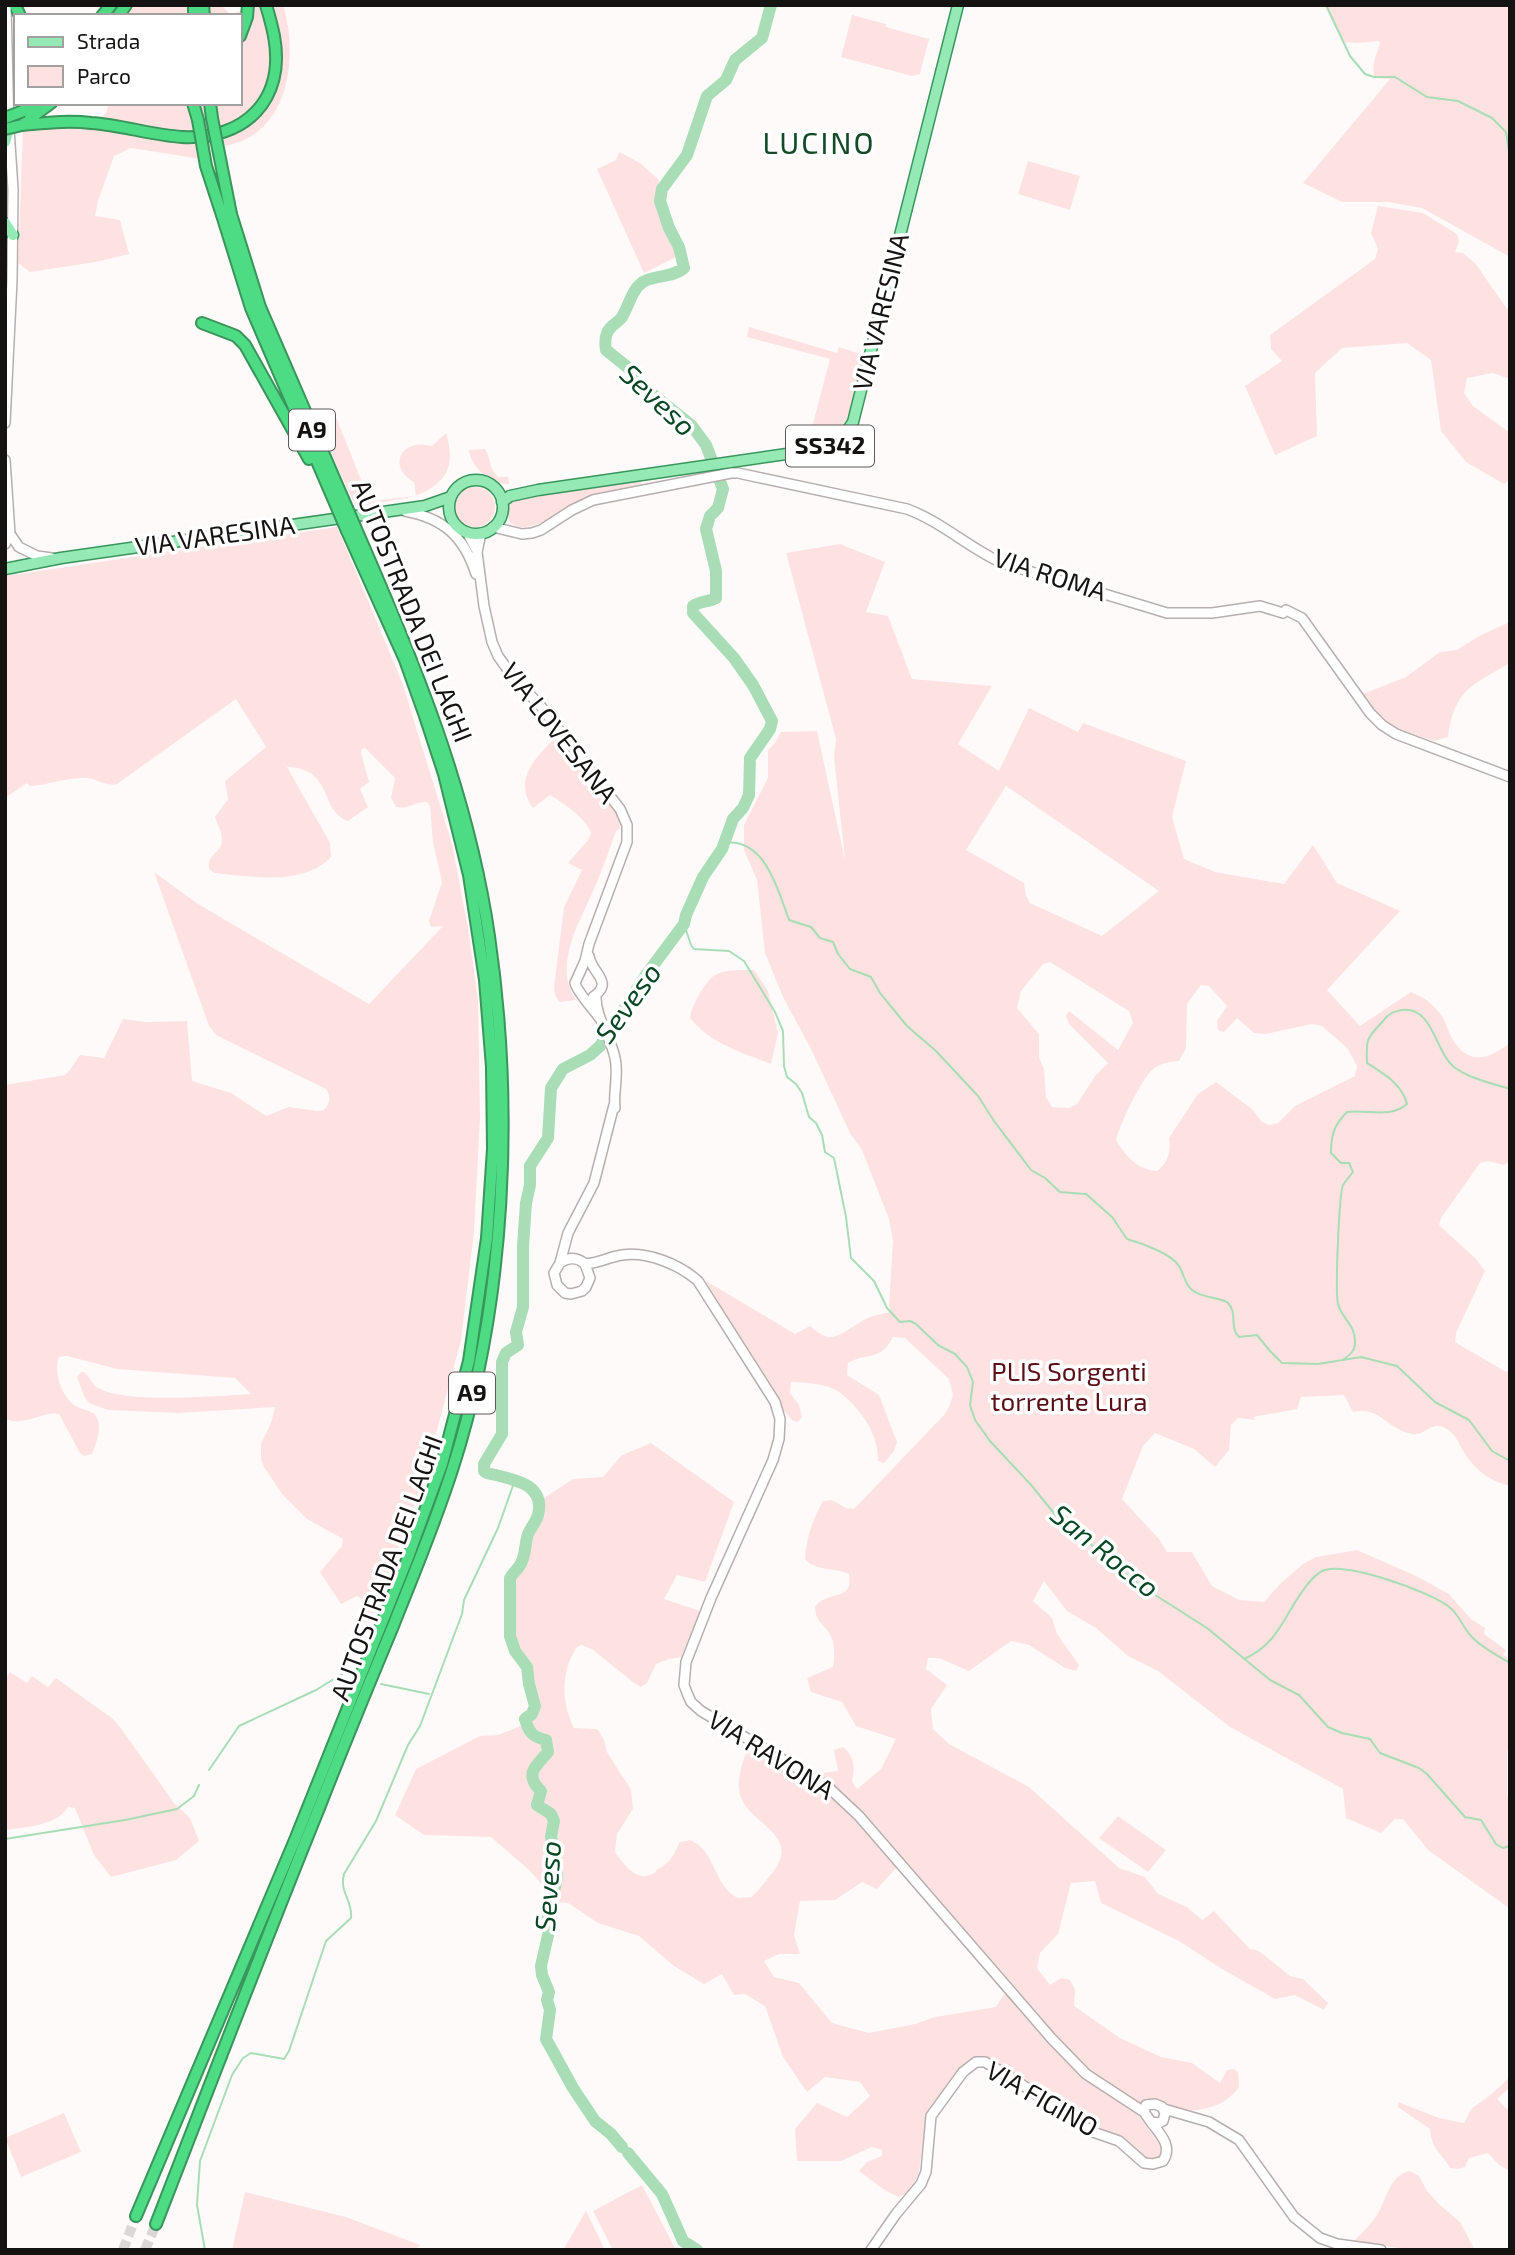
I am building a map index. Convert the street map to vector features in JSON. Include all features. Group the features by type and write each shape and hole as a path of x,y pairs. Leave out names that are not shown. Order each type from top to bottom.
{"highway":[{"path":"242,31 248,5"},
{"path":"6,125 93,123 196,137 211,136 236,128 255,114 263,103 275,68 275,39 266,5"},
{"path":"6,125 32,105"},
{"path":"22,125 48,105"},
{"path":"195,105 208,119 217,105"},
{"name":"AUTOSTRADA DEI LAGHI","path":"203,105 208,119"},
{"name":"AUTOSTRADA DEI LAGHI","path":"156,2224 299,1856 419,1561 454,1465 480,1364 501,1185 502,1096 489,934 476,868 450,765 413,660 342,509 239,274 208,149 210,105"},
{"path":"202,323 236,336 246,345 342,509"},
{"name":"AUTOSTRADA DEI LAGHI","path":"136,2216 305,1815 442,1464 469,1361 487,1238 493,1149 492,1067 485,980 469,875 444,774 422,705 352,530"}],"main road":[{"name":"VIA VARESINA","path":"497,492 538,490 716,470 836,444 853,422 958,5"},
{"path":"5,142 6,125"},
{"path":"5,223 13,235"},
{"path":"425,506 443,510 455,524 467,532 481,533 496,523 502,510 502,502 489,484 473,480 457,488 451,497 451,517"},
{"name":"VIA VARESINA","path":"502,502 510,496 538,490"},
{"name":"VIA VARESINA","path":"11,568 61,558 425,506 451,497"}],"street":[{"path":"5,423 13,235 13,189 6,125 6,5"},
{"path":"5,460 10,534 5,544"},
{"name":"VIA ROMA","path":"496,523 522,534 532,533 593,500 668,487 716,470 907,509 932,520 980,552 1002,563 1167,613 1212,613 1260,606 1283,612 1286,610 1302,618 1370,713 1382,725 1396,734 1510,777"},
{"path":"398,510 426,516 442,523 454,533 471,559 484,606"},
{"name":"VIA LOVESANA","path":"467,532 477,552 492,642 505,667 539,704 625,818 627,842 580,973"},
{"name":"VIA LOVESANA","path":"477,552 481,533"},
{"path":"10,534 19,547 37,556 61,558"},
{"path":"11,568 19,547"},
{"path":"585,997 596,995 602,982 590,963 588,950"},
{"path":"595,971 580,973 576,978 575,988 601,1020"},
{"path":"570,1258 569,1241 601,1175 615,1110 616,1062 596,1007 596,995"},
{"path":"598,1262 582,1291 565,1293 556,1285 554,1273 560,1263 568,1233 594,1183 614,1105"},
{"name":"VIA RAVONA","path":"585,1264 624,1254 640,1255 674,1266 692,1276 698,1281 772,1396 780,1419 774,1460 749,1511 686,1662 684,1685 691,1702 701,1711 838,1795 1052,2039 1086,2074 1145,2108 1154,2104 1164,2109"},
{"path":"560,1263 576,1258 585,1264 590,1275"},
{"name":"VIA FIGINO","path":"871,2250 921,2184 926,2172 931,2116 963,2072 976,2062 985,2062 1012,2078 1093,2132 1119,2141 1144,2164 1159,2163 1166,2157 1167,2145 1159,2124"},
{"path":"1145,2108 1159,2124"},
{"path":"1159,2124 1164,2109 1209,2122 1227,2132 1239,2140 1249,2152 1303,2226 1320,2238 1337,2244 1381,2250"},
{"path":"1159,2124 1187,2116"}],"green space":[{"path":"129,5 221,5 230,14 122,14"},
{"path":"252,5 283,5 288,24 289,66 278,106 267,122 252,135 233,144 200,147 201,159 131,148 114,156 95,216 120,220 129,254 30,272 18,263 23,130 87,127 106,114 108,105 242,105 242,14 233,14 252,9"},
{"path":"1324,5 1510,5 1510,257 1422,208 1388,202 1342,202 1303,183 1390,79 1376,78 1374,74 1373,65 1379,41 1343,42"},
{"path":"852,15 929,39 920,74 912,76 841,57"},
{"path":"619,152 640,163 659,180 655,200 678,256 644,273 597,169 616,160"},
{"path":"1028,161 1080,176 1070,210 1018,194"},
{"path":"1378,206 1423,213 1457,234 1459,242 1455,252 1463,253 1475,263 1510,313 1510,379 1493,373 1467,378 1464,393 1473,406 1510,433 1510,480 1504,484 1466,462 1441,431 1431,360 1407,343 1342,348 1315,373 1317,436 1275,455 1245,386 1282,361 1271,349 1270,335 1375,259 1378,249 1371,233"},
{"path":"749,327 837,353 839,347 863,355 854,396 838,435 807,446 830,359 747,337"},
{"path":"334,412 368,497 372,501 414,496 356,507 315,419"},
{"path":"446,433 450,456 446,474 433,487 416,495 414,482 401,469 401,455 412,446 432,446"},
{"path":"485,449 495,474 498,477 508,477 509,484 489,478 473,463 469,450"},
{"path":"641,482 642,487 592,495 533,525 522,527 512,524 506,514 509,505 516,499"},
{"path":"475,487 483,488 489,493 494,499 494,515 489,521 483,526 475,527 467,526 461,521 456,515 455,507 456,499 461,493 467,488"},
{"path":"337,527 402,682 452,844 478,1000 480,1117 474,1232 461,1340 424,1479 370,1623 363,1622 362,1619 362,1599 357,1596 341,1604 320,1572 342,1546 343,1539 307,1519 282,1494 264,1467 261,1444 275,1407 178,1413 108,1410 89,1403 77,1377 84,1372 98,1388 129,1396 172,1398 251,1394 235,1378 117,1369 67,1356 59,1357 57,1370 63,1391 71,1402 94,1414 98,1420 98,1435 92,1454 84,1456 80,1453 59,1414 20,1421 5,1419 5,1085 65,1075 80,1055 104,1058 123,1019 147,1022 187,1021 192,1081 231,1093 266,1116 289,1107 324,1110 329,1103 326,1089 216,1035 209,1026 154,872 198,904 369,1004 443,926 431,927 429,921 442,882 433,842 430,806 423,802 396,807 391,798 395,778 365,748 361,753 369,782 360,789 368,807 348,821 339,816 312,774 302,769 287,767 330,843 331,857 320,866 308,872 280,877 214,873 209,869 210,859 222,843 215,817 228,799 225,781 266,747 236,699 117,784 85,778 30,786 27,783 5,798 5,576"},
{"name":"PLIS Sorgenti torrente Lura","path":"840,544 885,562 866,612 888,616 912,679 992,686 958,744 999,771 1029,708 1078,732 1083,723 1186,761 1172,817 1184,859 1215,872 1284,884 1313,845 1337,883 1400,911 1327,990 1360,1026 1411,992 1435,1007 1453,1040 1466,1054 1473,1057 1488,1056 1510,1043 1510,1161 1504,1165 1488,1161 1480,1163 1441,1218 1439,1225 1476,1259 1485,1271 1456,1333 1455,1342 1506,1372 1510,1369 1510,1486 1495,1481 1477,1469 1455,1436 1447,1429 1437,1426 1417,1434 1404,1432 1370,1412 1353,1412 1344,1395 1301,1397 1297,1409 1253,1417 1256,1420 1238,1418 1231,1425 1229,1450 1215,1467 1194,1449 1155,1433 1143,1446 1122,1499 1159,1539 1167,1552 1192,1552 1212,1586 1239,1600 1264,1602 1303,1564 1316,1557 1357,1550 1449,1594 1471,1619 1485,1628 1484,1634 1506,1650 1503,1655 1510,1659 1507,1796 1510,1798 1510,1911 1428,1850 1403,1819 1395,1819 1381,1833 1346,1818 1343,1789 1230,1727 1158,1671 1128,1656 1096,1628 1067,1611 1044,1581 1033,1601 1052,1618 1057,1634 1079,1665 1076,1671 1065,1668 1029,1645 1011,1641 969,1671 939,1658 928,1658 926,1669 947,1685 931,1709 933,1729 949,1744 1029,1787 1119,1868 1145,1877 1158,1894 1187,1907 1202,1920 1214,1911 1250,1949 1259,1951 1290,1976 1303,1979 1328,2003 1324,2010 1295,1995 1275,1999 1179,1941 1101,1903 1095,1881 1071,1883 1058,1934 1040,1953 1037,1968 1050,1985 1061,1978 1070,1980 1075,1989 1074,2006 1120,2038 1161,2057 1192,2063 1220,2083 1227,2070 1234,2069 1238,2072 1239,2087 1229,2098 1217,2105 1204,2109 1175,2111 1132,2107 1162,2148 1162,2156 1152,2160 1145,2160 1098,2126 1082,2119 983,2057 961,2068 926,2114 919,2173 910,2192 898,2197 859,2171 867,2162 882,2156 882,2150 872,2147 841,2161 797,2161 795,2129 817,2103 847,2117 870,2096 860,2082 825,2077 807,2092 783,2057 765,2006 745,1994 734,1995 722,1974 704,1984 674,1966 639,1936 598,1923 568,1903 558,1902 529,1870 491,1837 424,1835 395,1815 416,1769 480,1736 498,1735 530,1722 537,1703 534,1676 514,1638 514,1578 541,1513 541,1500 573,1479 603,1477 622,1455 651,1443 734,1502 705,1582 677,1575 664,1599 706,1613 688,1656 656,1664 647,1683 641,1687 592,1649 581,1645 576,1648 568,1667 564,1688 574,1728 599,1731 607,1752 631,1790 633,1809 617,1834 615,1852 622,1861 634,1873 650,1875 670,1860 680,1842 690,1840 705,1852 730,1892 738,1898 751,1897 773,1872 780,1859 781,1848 778,1839 745,1805 740,1795 740,1773 752,1737 821,1773 838,1771 834,1750 843,1747 852,1758 852,1781 857,1789 881,1769 896,1739 856,1726 842,1702 811,1692 807,1678 833,1667 834,1658 831,1637 818,1618 815,1607 826,1598 844,1592 849,1583 849,1574 809,1563 805,1559 806,1551 816,1514 823,1501 832,1500 846,1508 854,1509 944,1415 953,1395 949,1379 905,1338 893,1337 878,1353 848,1363 847,1375 879,1395 897,1442 894,1451 884,1463 878,1461 875,1441 867,1422 847,1398 834,1389 791,1382 790,1393 799,1405 802,1417 798,1422 792,1420 776,1402 706,1281 795,1334 810,1326 824,1336 835,1336 867,1319 891,1312 889,1305 893,1241 889,1219 862,1150 850,1133 811,1049 783,997 765,953 757,880 744,850 744,825 768,778 768,750 781,732 817,731 845,860 834,757 836,739 786,553","holes":["1006,786 1159,891 1102,936 1030,903 1024,883 966,850","1050,962 1129,1011 1133,1023 1118,1050 1069,1011 1066,1016 1069,1024 1108,1063 1096,1075 1077,1104 1069,1108 1052,1107 1046,1097 1044,1069 1039,1057 1039,1034 1017,1008 1021,991 1043,964","1201,985 1209,986 1227,1006 1217,1021 1218,1030 1224,1032 1237,1018 1254,1033 1265,1034 1312,1024 1322,1026 1348,1049 1357,1066 1355,1076 1295,1106 1278,1123 1270,1125 1262,1122 1252,1109 1216,1082 1198,1094 1169,1138 1170,1148 1164,1164 1157,1171 1143,1168 1128,1156 1116,1140 1131,1103 1147,1075 1158,1066 1179,1061 1186,1048 1187,1004","897,1867 1006,1991 996,2007 935,2017 869,2033 832,2023 799,1983 774,1977 764,1961 779,1954 800,1954 794,1935 800,1901 835,1900 862,1882 877,1889"]},
{"path":"1510,622 1510,663 1475,684 1460,699 1448,737 1434,741 1384,724 1363,694 1406,677 1440,652 1457,650"},
{"path":"564,729 619,812 620,828 616,831 568,956 569,986 576,1000 559,1002 554,987 564,907 582,870 568,863 591,833 579,816 550,795 533,808 525,785 532,764"},
{"path":"754,970 768,991 778,1033 771,1064 717,1041 690,1018 699,995 715,975 729,971"},
{"path":"10,1672 27,1683 32,1676 48,1687 56,1678 113,1719 174,1803 190,1818 199,1841 176,1860 111,1877 94,1855 75,1808 68,1807 48,1822 5,1830 5,1680"},
{"path":"1118,1816 1166,1850 1148,1872 1099,1838"},
{"path":"1510,2077 1510,2092 1507,2090 1497,2099 1510,2112 1510,2171 1499,2165 1488,2153 1469,2158 1465,2167 1450,2168 1435,2146 1430,2129 1398,2107 1398,2102 1439,2118 1464,2123 1472,2108"},
{"path":"64,2113 81,2152 21,2177 5,2138"},
{"path":"1410,2171 1419,2176 1427,2191 1460,2222 1475,2250 1410,2250 1354,2241 1377,2215 1397,2177"},
{"path":"642,2185 676,2250 613,2250 593,2211"},
{"path":"245,2192 346,2217 420,2245 414,2250 232,2250"},
{"path":"586,2211 605,2250 563,2250"}],"waterway":[{"name":"Seveso","path":"622,2147 595,2121 546,2039 550,2010 547,2000 549,1992 541,1966 549,1931 546,1912 557,1878 551,1837 554,1821 551,1814 537,1805 541,1791 532,1775 548,1752 546,1740 532,1734 525,1719 532,1714 535,1706 527,1667 515,1651 510,1636 510,1578 521,1563 528,1534 538,1515 539,1504 537,1495 531,1489 515,1480 487,1473 484,1471 484,1464 502,1434 502,1362 506,1353 518,1345 516,1332 523,1307 523,1246 530,1166 548,1138 551,1088 563,1069 590,1055 600,1046 646,975 684,924 703,877 722,849 733,819 743,808 749,795 750,758 770,729 772,721 753,685 734,658 693,613 693,606 716,598 716,571 706,529 710,516 718,508 723,489 706,445 692,426 641,385 631,370 606,350 605,343 608,330 622,317 638,286 647,280 684,268 679,247 660,201 662,189 687,155 707,96 726,80 735,60 762,38 771,5"},
{"path":"1326,5 1350,56 1365,74 1395,77 1427,97 1458,101 1492,118 1506,132 1510,157"},
{"path":"724,843 738,843 750,848 760,857 774,881 789,920 811,927 820,938 833,942 838,954 850,969 871,977 880,993 907,1026 936,1051 978,1096 1031,1170 1060,1192 1086,1194 1112,1217 1127,1239 1170,1257 1181,1269 1192,1290 1228,1303 1233,1311 1234,1329 1239,1337 1257,1335 1282,1363 1318,1364 1361,1357 1397,1366 1435,1402 1469,1420 1492,1451 1510,1461"},
{"name":"San Rocco","path":"684,924 694,949 729,951 744,961 775,1012 783,1031 787,1077 802,1093 809,1117 816,1123 822,1135 825,1152 834,1158 851,1258 874,1281 887,1308 900,1322 910,1321 916,1324 938,1345 955,1354 967,1367 973,1382 970,1405 975,1420 1061,1522 1085,1537 1094,1548 1141,1586 1207,1628 1270,1680 1299,1695 1328,1727 1370,1739 1380,1753 1419,1768 1465,1817 1481,1820 1496,1844 1503,1848 1510,1846"},
{"path":"1344,1359 1353,1351 1355,1337 1338,1304 1338,1244 1343,1185 1353,1172 1349,1163 1341,1163 1331,1153 1333,1136 1336,1126 1347,1112 1386,1112 1400,1109 1407,1104 1397,1085 1367,1063 1367,1043 1371,1035 1392,1013 1412,1011 1427,1022 1454,1067 1474,1078 1510,1089"},
{"path":"205,2250 197,2205 200,2161 232,2075 243,2058 251,2053 284,2059 289,2051 326,1941 351,1918 343,1886 344,1874 376,1821 408,1745 420,1726 462,1614 464,1600 498,1528 515,1480"},
{"path":"1244,1659 1267,1644 1312,1579 1323,1571 1336,1569 1369,1574 1407,1586 1438,1600 1452,1609 1470,1635 1510,1663"},
{"path":"209,1770 239,1726 316,1690 347,1671"},
{"path":"381,1684 429,1694"},
{"path":"5,1839 177,1809 194,1796 199,1785"},
{"name":"Seveso","path":"628,2153 662,2194 683,2241 697,2250"}],"tunnel":[{"path":"123,2250 136,2216"},
{"path":"145,2250 156,2224"}],"district":[{"name":"LUCINO","path":"819,144"}]}
